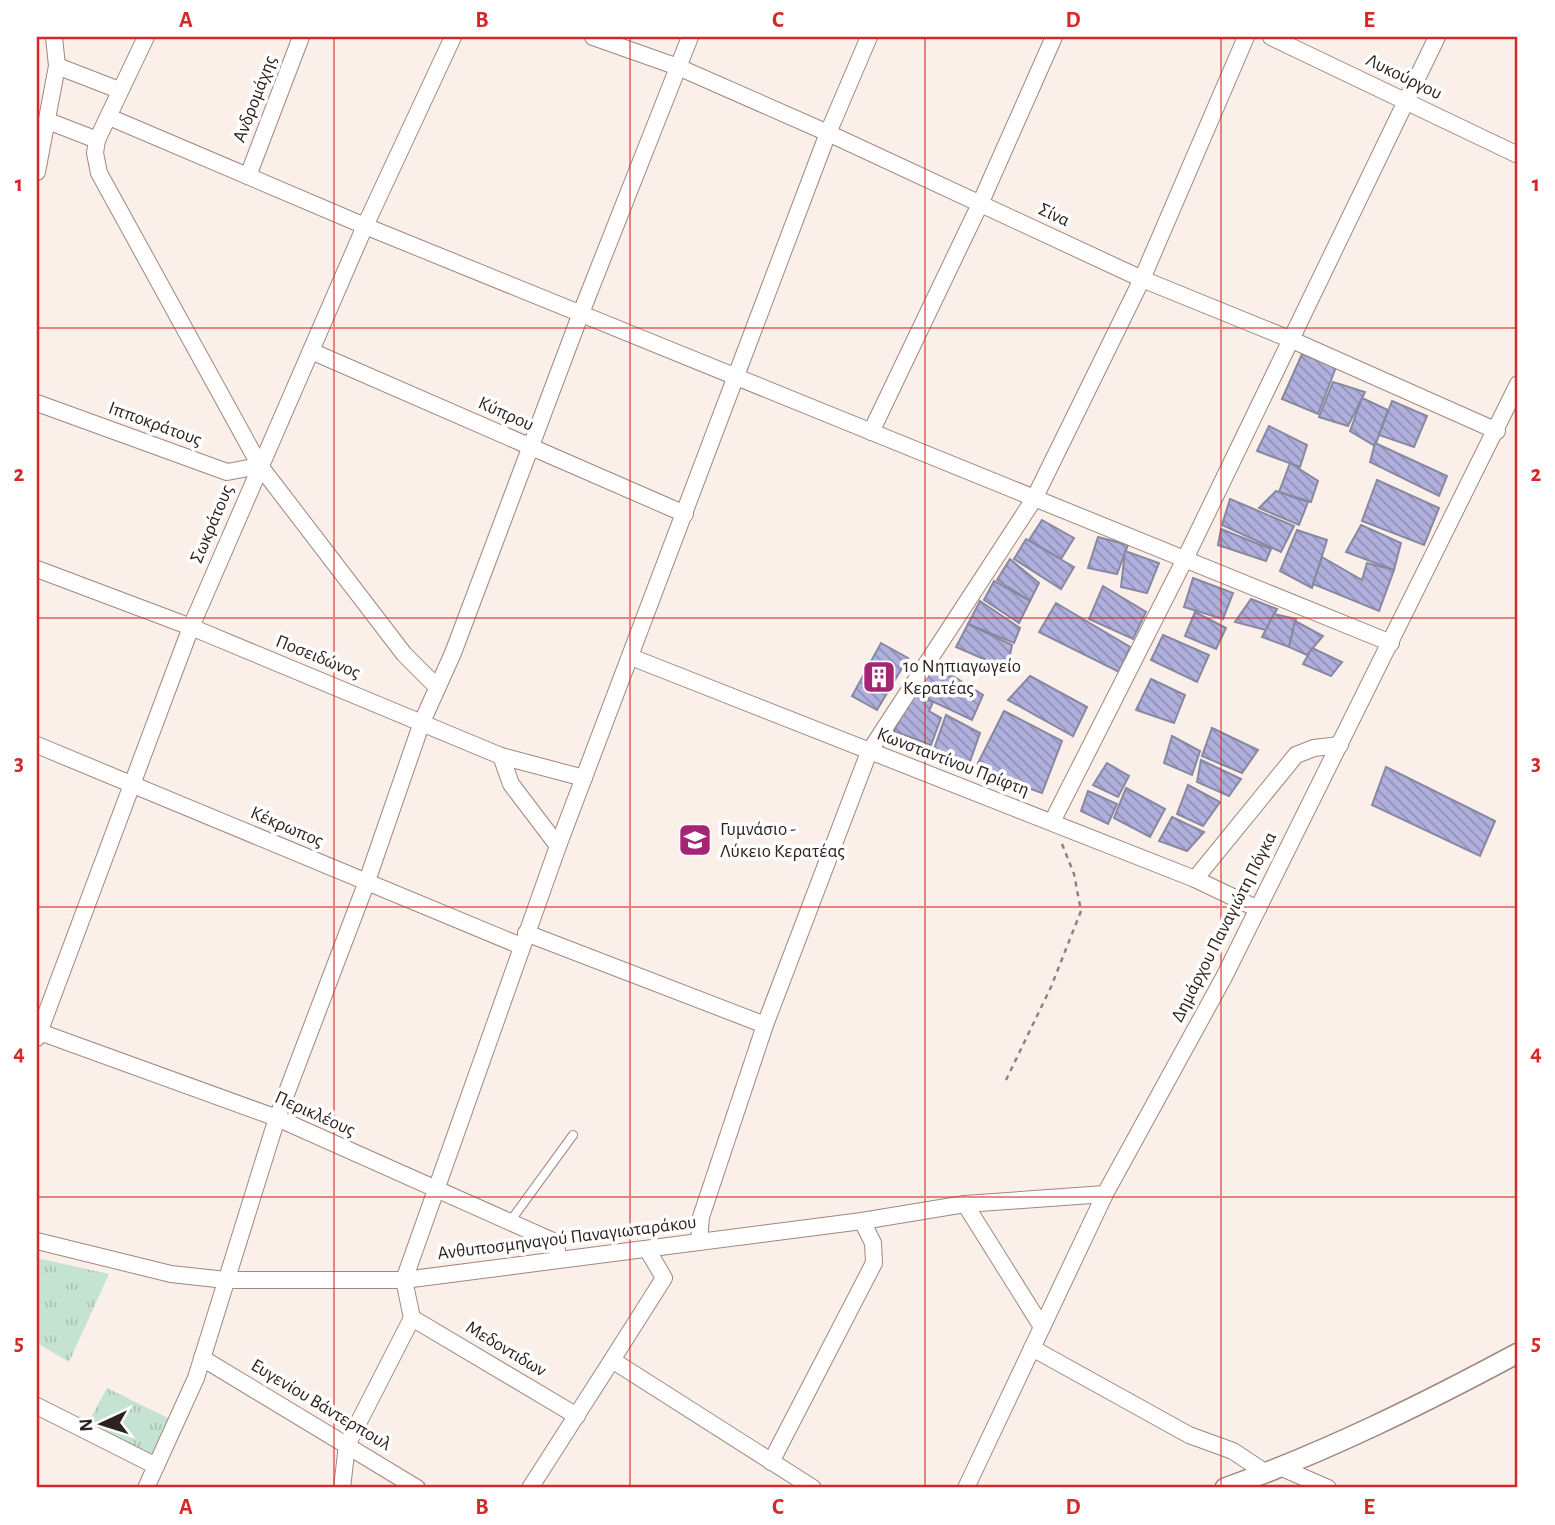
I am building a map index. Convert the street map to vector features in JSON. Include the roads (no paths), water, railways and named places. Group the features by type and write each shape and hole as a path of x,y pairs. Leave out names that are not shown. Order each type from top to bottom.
{"street":[{"path":"146,37 97,140 95,153 99,173 260,466 404,654 436,686"},
{"name":"Ανδρομάχης","path":"248,176 300,37"},
{"name":"Σωκράτους","path":"38,1034 191,627 365,226 453,37"},
{"name":"Σίνα","path":"593,37 678,67 828,133 1142,279 1292,340 1497,431"},
{"path":"146,1488 202,1357 277,1118 366,884 422,722 453,653 581,313 690,37"},
{"path":"342,1488 348,1445 412,1318 404,1280 433,1190 523,940 828,133 869,37"},
{"path":"871,432 980,204 1054,37"},
{"path":"699,1242 701,1216 765,1025 869,752 1034,499 1142,279 1245,37"},
{"name":"Λυκούργου","path":"1271,37 1518,155"},
{"path":"1052,822 1185,559 1408,103 1437,37"},
{"path":"37,44 54,42 57,66 37,172"},
{"path":"57,66 119,90"},
{"path":"109,117 365,226 1391,643"},
{"path":"48,121 97,140"},
{"name":"Κύπρου","path":"311,351 685,514"},
{"name":"Δημάρχου Παναγιώτη Πόγκα","path":"966,1488 1105,1194 1258,909 1518,384"},
{"name":"Ιπποκράτους","path":"37,403 227,472 260,466"},
{"name":"Ποσειδώνος","path":"37,569 191,627 501,756 584,778"},
{"name":"Κωνσταντίνου Πρίφτη","path":"631,657 1195,878 1258,909"},
{"path":"1195,878 1296,755 1314,748 1340,745"},
{"name":"Κέκρωπος","path":"37,746 366,884 765,1025"},
{"path":"501,756 511,784 558,846"},
{"name":"Περικλέους","path":"38,1034 277,1118 433,1190 555,1242 559,1259"},
{"name":"Ανθυποσμηναγού Παναγιωταράκου","path":"37,1241 171,1274 226,1280 404,1280 862,1221 965,1204 1105,1194"},
{"path":"965,1204 1042,1327"},
{"path":"771,1462 874,1263 873,1243 862,1221"},
{"path":"530,1488 664,1278 647,1249"},
{"name":"Μεδοντιδων","path":"412,1318 577,1416"},
{"path":"1032,1348 1189,1435 1233,1451 1274,1471 1328,1488"},
{"path":"1225,1488 1274,1471 1432,1399 1518,1353"},
{"name":"Ευγενίου Βάντερπουλ","path":"202,1357 417,1488"},
{"path":"612,1360 813,1488"},
{"path":"37,1406 156,1466"}],"lane":[{"path":"509,1223 573,1135"}],"place":[{"name":"1ο Νηπιαγωγείο Κερατέας","path":"879,677"},
{"name":"Γυμνάσιο - Λύκειο Κερατέας","path":"695,840"}]}
